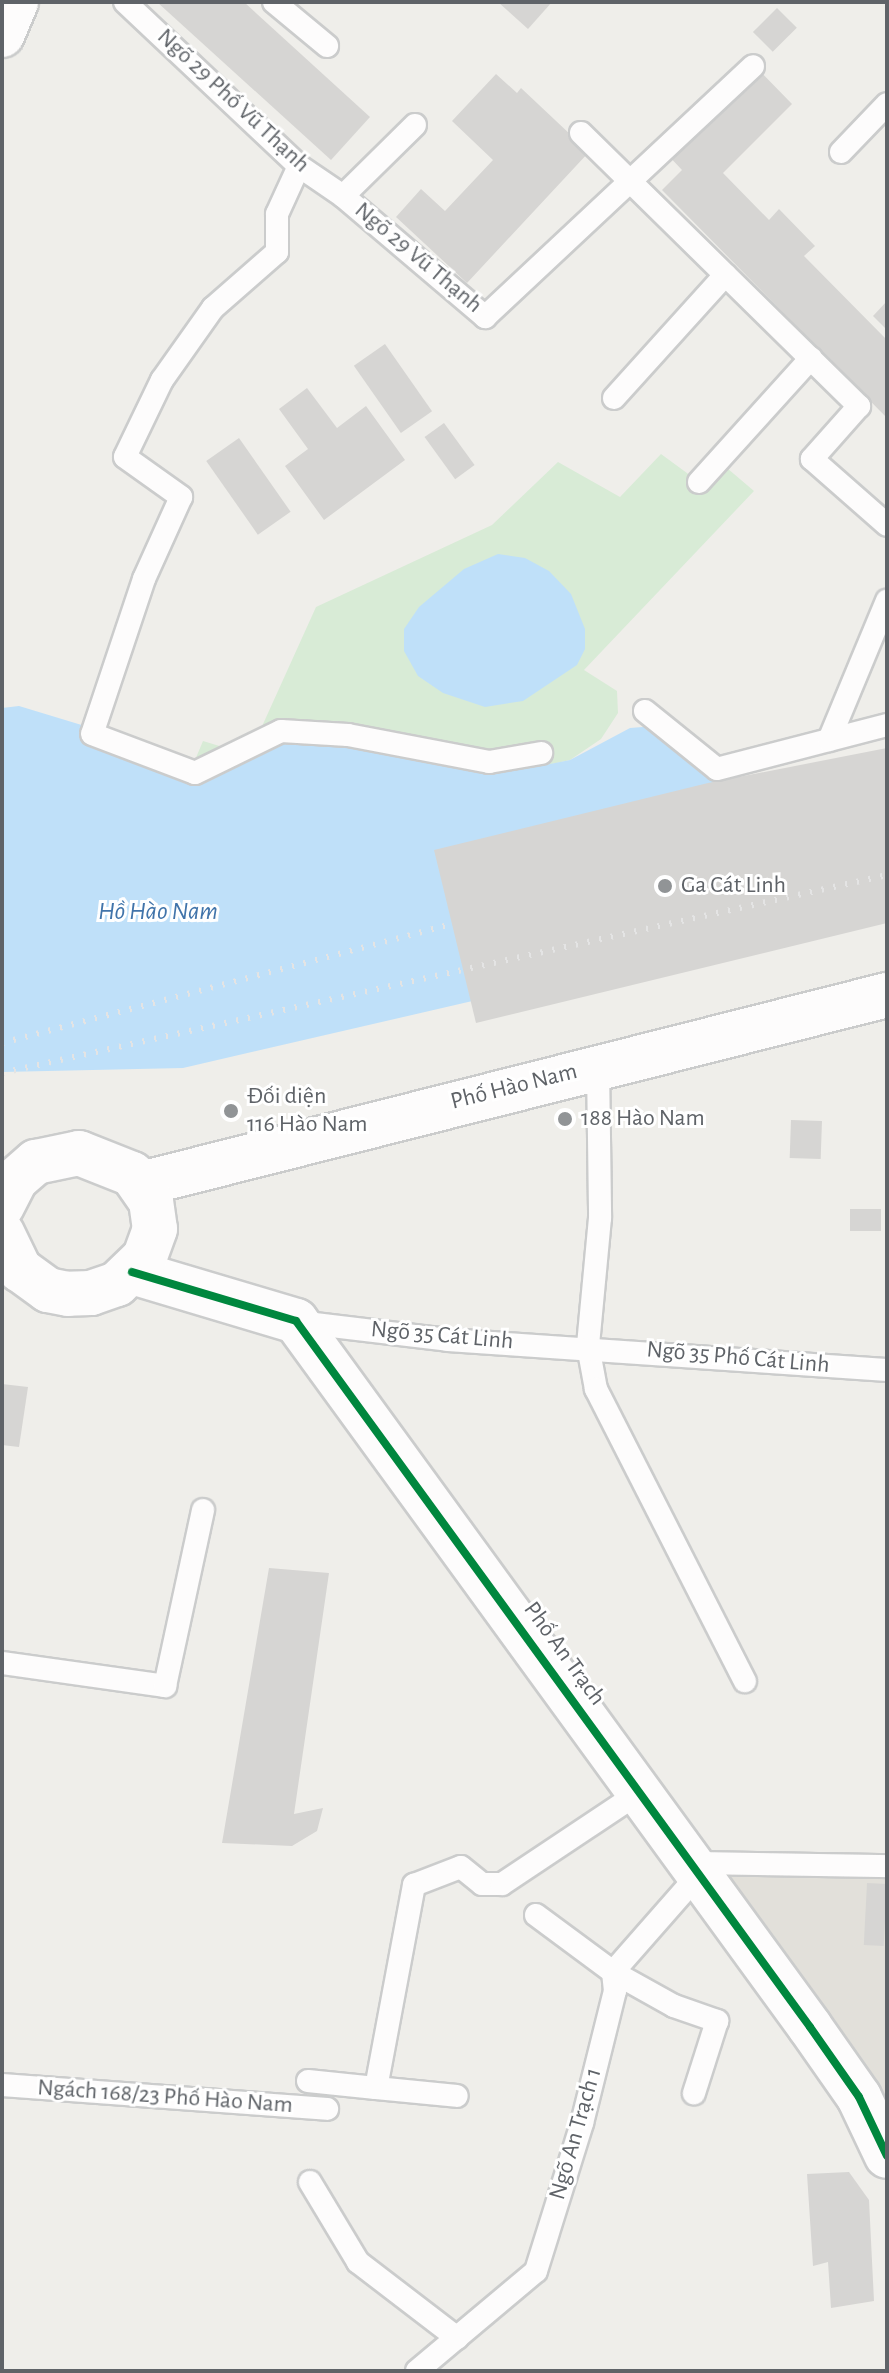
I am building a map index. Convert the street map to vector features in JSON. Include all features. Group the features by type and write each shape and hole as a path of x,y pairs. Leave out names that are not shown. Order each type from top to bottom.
{"street":[{"path":"2,35 16,2"},
{"name":"Phố Hào Nam","path":"141,1184 887,995"},
{"path":"2,1206 14,1168 48,1157 79,1153 121,1166 141,1184 151,1201 155,1229 151,1248 132,1272 91,1293 68,1294 48,1290 8,1257"},
{"path":"132,1272 296,1321"},
{"name":"Phố An Trạch","path":"296,1321 695,1869 867,2096 887,2156"}],"lane":[{"name":"Ngõ 29 Phố Vũ Thạnh","path":"125,2 299,166 343,196"},
{"path":"274,2 327,46"},
{"path":"632,181 753,66"},
{"path":"841,152 887,104"},
{"path":"343,196 415,125"},
{"path":"581,133 859,406 812,459 887,525"},
{"path":"299,166 277,214 277,252 213,308 162,380 125,457 181,497 144,579 92,734 195,773 281,731 348,735 489,762 541,753"},
{"name":"Ngõ 29 Vũ Thạnh","path":"343,196 485,317 632,181"},
{"path":"614,398 725,275"},
{"path":"699,482 811,358"},
{"path":"829,740 887,601"},
{"path":"645,711 717,769 887,725"},
{"path":"598,1066 600,1218 588,1346 596,1389 745,1681"},
{"name":"Ngõ 35 Cát Linh","path":"296,1321 448,1340 588,1346"},
{"name":"Ngõ 35 Phố Cát Linh","path":"588,1346 887,1370"},
{"path":"2,1663 165,1686 203,1510"},
{"path":"376,2088 414,1885 461,1867 482,1884 502,1884 640,1792"},
{"path":"613,1972 695,1869 887,1866"},
{"path":"536,1915 613,1972 674,2006 717,2021 694,2093"},
{"name":"Ngõ An Trạch 1","path":"417,2371 536,2271 586,2109 615,1991 613,1972"},
{"path":"308,2081 457,2096"},
{"name":"Ngách 168/23 Phố Hào Nam","path":"2,2085 327,2109"},
{"path":"310,2182 358,2262 457,2338"}],"shaded area":[{"path":"715,1873 887,1875 887,2126"}],"green space":[{"path":"661,454 691,476 714,457 754,491 584,670 617,691 618,713 601,739 570,760 530,769 306,732 240,764 220,767 195,760 203,741 249,755 316,607 492,525 558,462 620,497"}],"water":[{"path":"498,554 525,558 549,571 571,594 585,629 585,649 577,665 523,701 485,707 443,693 418,676 404,651 404,629 419,607 464,569"},
{"name":"Hồ Hào Nam","path":"19,706 220,767 240,764 306,732 530,768 570,760 630,728 655,726 744,779 507,993 183,1068 2,1072 2,708"}],"building":[{"path":"157,2 244,2 370,117 331,160"},
{"path":"498,2 552,2 528,29"},
{"path":"777,8 797,28 773,52 753,32"},
{"path":"754,65 792,104 723,173 769,220 779,209 815,246 804,256 887,340 887,418 662,190 682,170 666,153"},
{"path":"496,74 517,93 521,88 589,152 467,283 396,217 421,189 445,211 493,160 452,121"},
{"path":"887,301 887,330 873,316"},
{"path":"385,344 432,411 401,433 354,366"},
{"path":"307,388 337,428 366,406 405,460 324,520 285,466 308,449 279,409"},
{"path":"444,423 475,465 455,479 425,437"},
{"path":"239,438 291,512 258,535 206,461"},
{"name":"Ga Cát Linh","path":"887,748 887,923 476,1023 434,850 708,783"},
{"path":"791,1120 822,1121 821,1159 790,1158"},
{"path":"850,1209 881,1209 881,1231 850,1231"},
{"path":"2,1384 28,1387 19,1447 2,1445"},
{"path":"269,1568 329,1573 294,1814 323,1808 317,1831 292,1846 222,1843"},
{"path":"867,1883 887,1884 884,1946 864,1945"},
{"path":"849,2172 869,2200 874,2301 831,2308 828,2262 813,2266 807,2174"}],"railway":[{"path":"2,1073 887,875"},
{"path":"2,1043 452,924"}],"cycle path":[{"path":"132,1272 296,1321 810,2027 859,2097 887,2156"}],"place":[{"name":"Ga Cát Linh","path":"665,886"},
{"name":"Đối diện 116 Hào Nam","path":"231,1111"},
{"name":"188 Hào Nam","path":"565,1119"}]}
